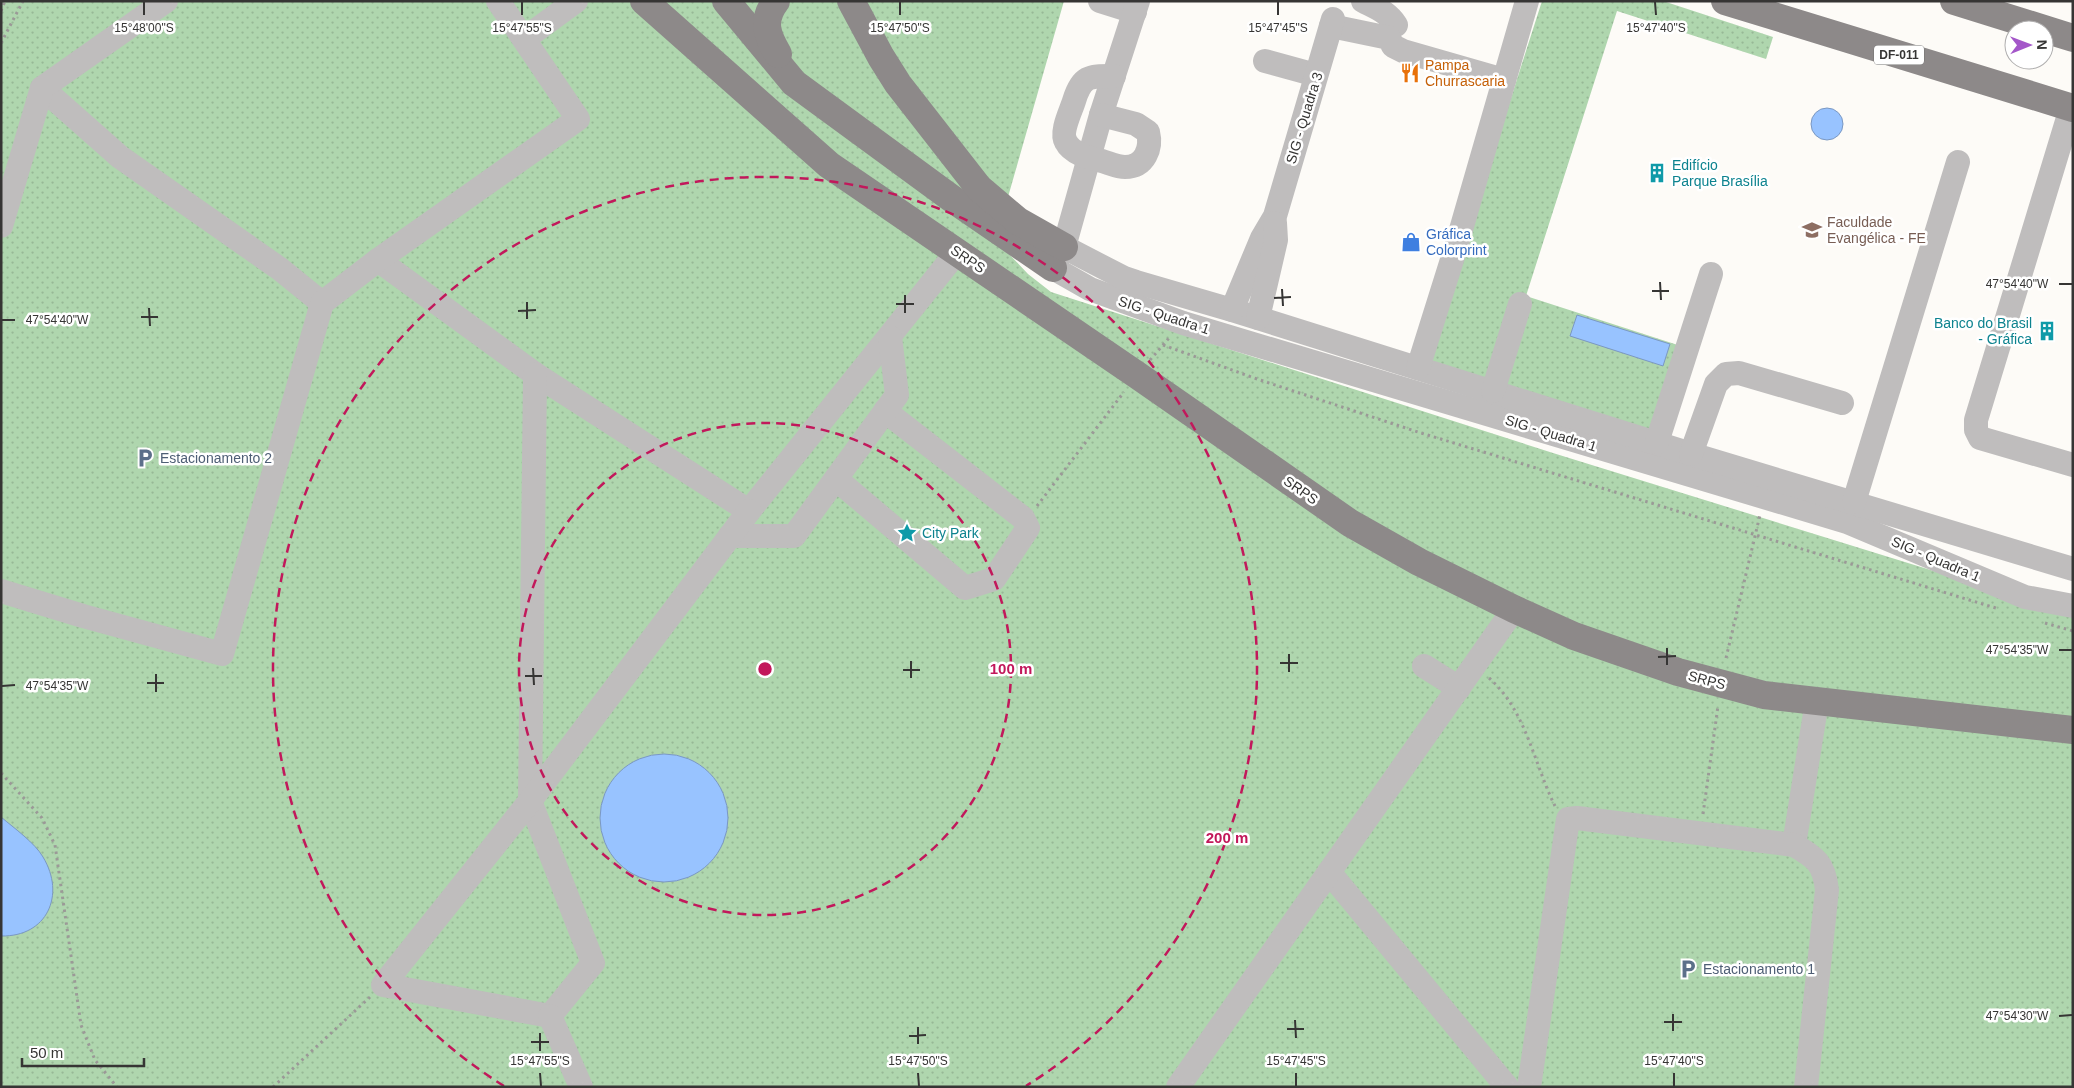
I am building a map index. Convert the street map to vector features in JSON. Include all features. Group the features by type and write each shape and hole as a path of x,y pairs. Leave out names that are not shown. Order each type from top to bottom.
{"main road":[{"name":"SRPS","path":"644,1 829,165 1137,374 1350,523 1419,562 1574,636 1678,672 1764,695 2073,730"},
{"path":"726,1 794,83 951,198 1059,258"},
{"path":"776,1 767,18 767,35 794,83"},
{"name":"DF-011","path":"1725,1 2072,108"},
{"path":"1954,1 2073,38"},
{"path":"850,5 898,84 979,188 1059,258"}],"street":[{"path":"1,226 42,88 166,1"},
{"path":"1,591 83,616 222,654 322,303 378,260 578,119 498,1"},
{"path":"524,39 576,1"},
{"path":"1059,258 1090,158 1101,115 1137,7 1100,1"},
{"path":"1363,1 1385,12 1396,25"},
{"path":"1418,368 1528,1"},
{"name":"SIG - Quadra 3","path":"1232,310 1262,238 1274,216 1332,22 1390,38 1393,46 1403,51 1504,80"},
{"path":"1265,61 1316,75"},
{"path":"1101,115 1136,124 1148,132 1151,142 1149,152 1144,159 1132,166 1124,167 1090,158 1073,150 1066,142 1064,136 1078,88 1086,78 1114,76"},
{"path":"42,88 120,157 280,269 322,303"},
{"path":"2072,108 1976,420 1976,430 1980,438 2073,465"},
{"path":"1854,502 1958,162"},
{"name":"SIG - Quadra 3","path":"1258,318 1276,240 1274,216"},
{"path":"550,1016 383,985 530,801 749,511 957,252"},
{"name":"SIG - Quadra 1","path":"1059,258 1658,442 1691,454 2066,567"},
{"name":"SIG - Quadra 1","path":"1059,258 1090,289 1182,323 1847,522 2025,597 2064,605"},
{"path":"378,260 535,374 749,511"},
{"path":"1658,442 1711,274"},
{"path":"1493,391 1520,304"},
{"path":"730,536 794,536 897,394 890,337"},
{"path":"535,374 530,801 593,963 550,1016"},
{"path":"1691,454 1716,384 1726,374 1739,374 1842,403"},
{"path":"836,479 965,588 994,578 1028,528 1023,518 885,411"},
{"path":"1984,579 1999,576 2008,571 2012,566 2012,560 2008,551"},
{"path":"2064,605 2045,595 2040,583 2043,573 2066,567"},
{"path":"1178,1087 1514,609"},
{"path":"1424,666 1459,688"},
{"path":"1794,845 1817,701"},
{"path":"1529,1087 1568,819 1577,818 1794,845 1813,856 1822,865 1826,877 1827,890 1806,1087"},
{"path":"1330,872 1508,1087"},
{"path":"550,1016 581,1087"}],"path":[{"path":"1,11 6,1"},
{"path":"1,43 23,1"},
{"path":"1025,522 1137,374 1182,323"},
{"path":"1162,345 1257,379 1421,433 2000,609"},
{"path":"1726,658 1764,497"},
{"path":"2036,620 2073,631"},
{"path":"1475,666 1508,698 1517,714 1556,808 1568,819"},
{"path":"1700,833 1718,706"},
{"path":"1,773 42,818 55,845 81,1026 95,1060 117,1087"},
{"path":"273,1087 383,985"}],"green space":[{"name":"City Park","path":"1,1 1064,1 1006,204 1009,254 1028,274 1051,292 1553,453 2073,614 2073,1087 1,1087"},
{"path":"1542,1 1663,1 1773,37 1766,59 1617,11 1526,296 1684,347 1656,435 1427,361"}],"water":[{"path":"1827,108 1833,109 1838,113 1842,118 1842,130 1838,135 1833,139 1827,140 1821,139 1816,135 1812,130 1811,124 1812,118 1816,113 1821,109"},
{"path":"1577,315 1670,344 1663,366 1570,336"},
{"path":"664,754 689,758 710,772 724,793 728,818 724,843 710,864 689,878 664,882 639,878 618,864 604,843 600,818 604,793 618,772 639,758"},
{"path":"1,817 35,846 50,871 53,886 52,899 48,911 41,921 30,929 17,934 1,936"}],"place":[{"name":"Pampa Churrascaria","path":"1410,73"},
{"name":"Edifício Parque Brasília","path":"1657,173"},
{"name":"Faculdade Evangélica - FE","path":"1812,230"},
{"name":"Gráfica Colorprint","path":"1411,242"},
{"name":"Banco do Brasil - Gráfica","path":"2047,331"},
{"name":"Estacionamento 2","path":"145,458"},
{"name":"City Park","path":"907,533"},
{"name":"Estacionamento 1","path":"1688,969"}]}
